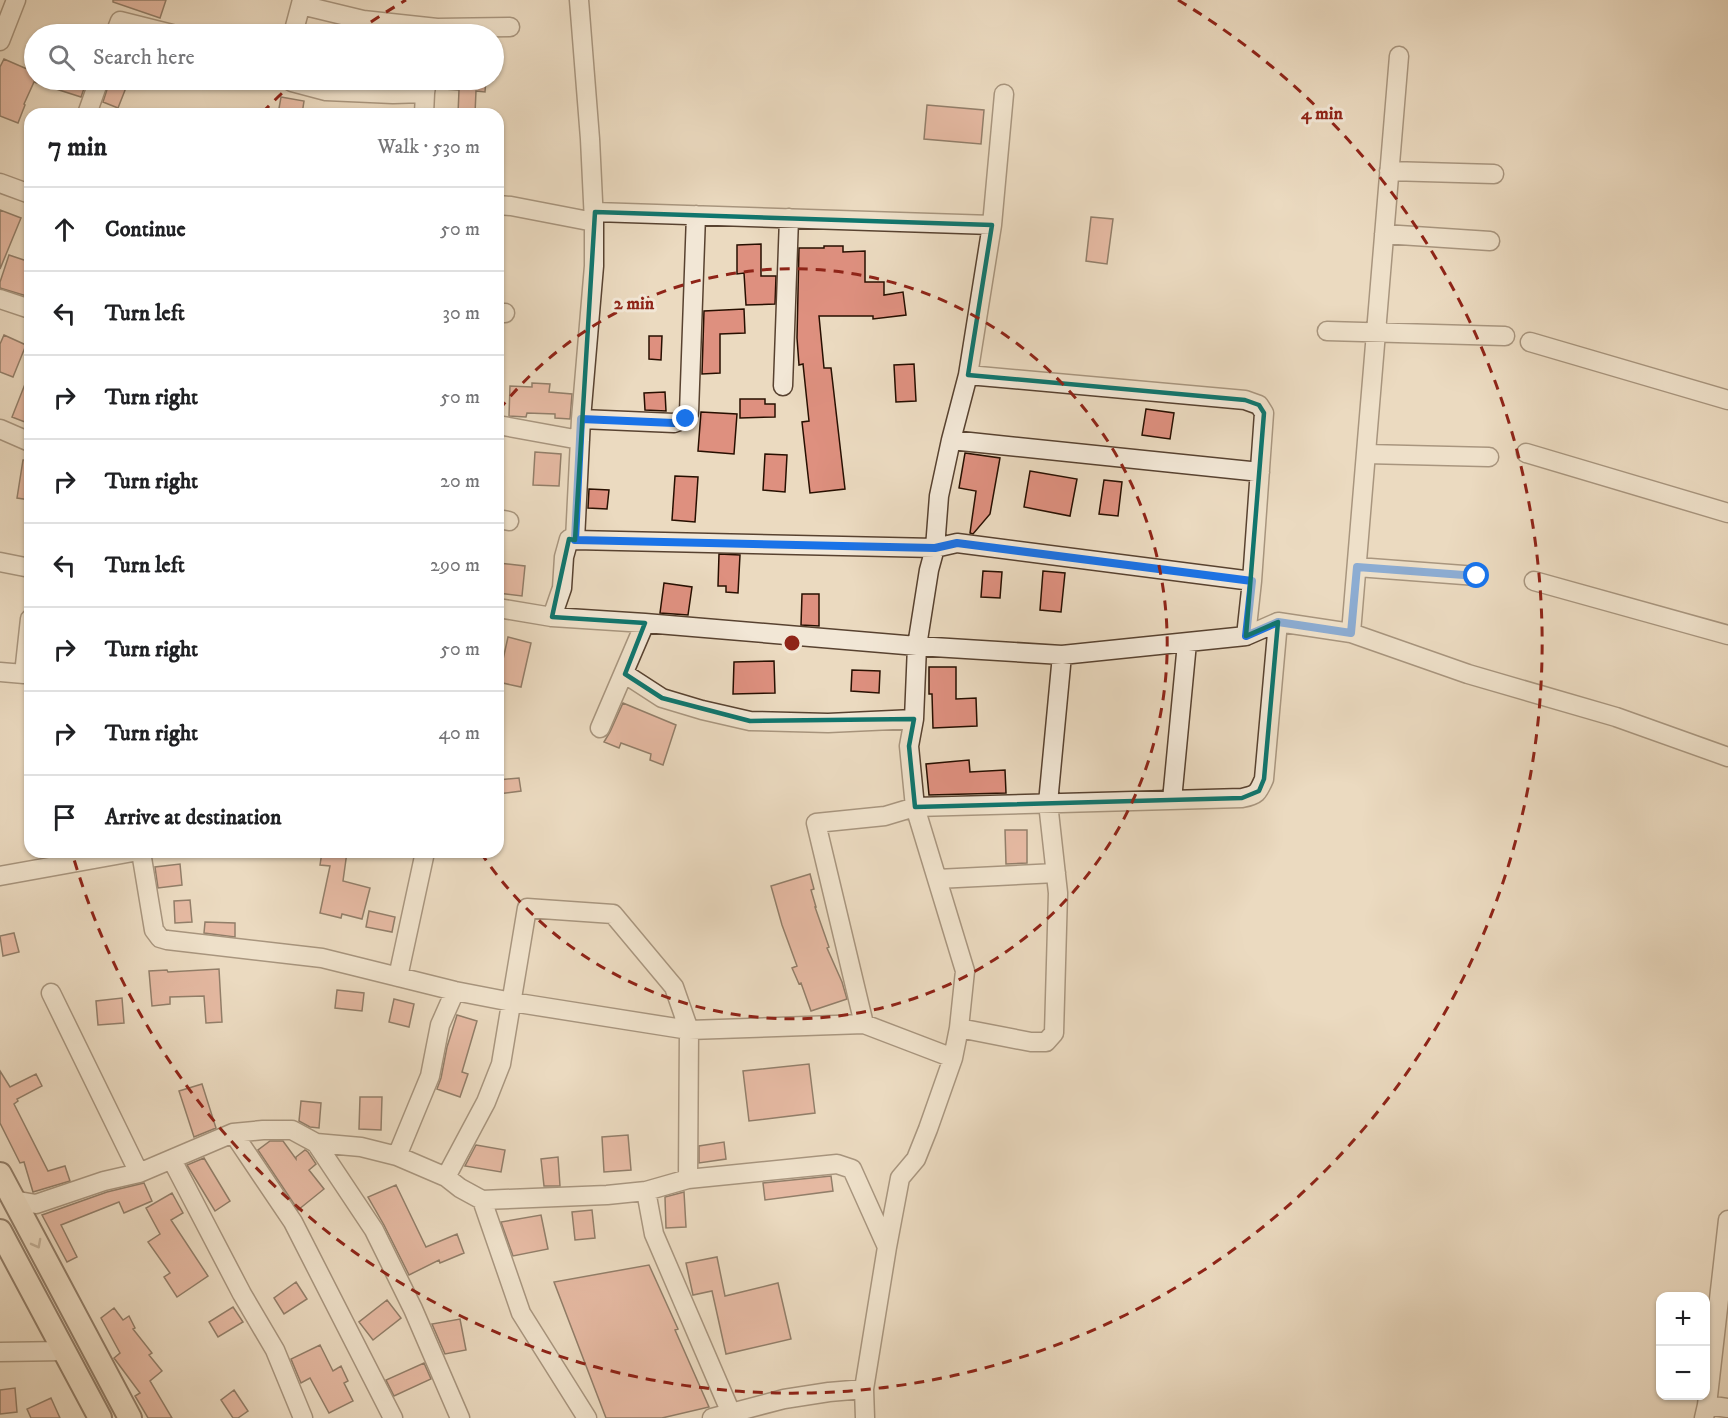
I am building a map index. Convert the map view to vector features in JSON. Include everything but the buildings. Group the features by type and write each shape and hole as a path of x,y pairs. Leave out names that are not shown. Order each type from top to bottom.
{"main road":[{"path":"0,1174 130,1418"},
{"path":"0,1231 100,1418"}],"street":[{"path":"0,41 16,0"},
{"path":"575,540 581,419 594,266 595,217 579,0"},
{"path":"296,24 301,3 363,20 390,24"},
{"path":"119,24 120,21 132,24"},
{"path":"504,27 510,27"},
{"path":"1351,633 1399,56"},
{"path":"89,108 95,90"},
{"path":"326,90 393,94 410,90"},
{"path":"424,108 426,90"},
{"path":"865,1418 864,1389 900,1178 916,1159 953,1058 959,1028 965,971 915,807 909,746 914,719 917,646 929,570 935,548 939,496 968,375 992,225 1004,94"},
{"path":"1389,171 1494,174"},
{"path":"0,183 24,192"},
{"path":"504,205 595,217 696,215 992,225"},
{"path":"581,419 674,423 686,419 689,413 696,215"},
{"path":"783,386 789,218"},
{"path":"1384,234 1490,242"},
{"path":"0,299 24,307"},
{"path":"1327,331 1505,336"},
{"path":"1530,342 1728,399"},
{"path":"968,375 1245,400 1259,405 1264,413 1246,636"},
{"path":"504,426 580,440"},
{"path":"0,429 24,439"},
{"path":"951,440 1260,472"},
{"path":"1526,453 1728,513"},
{"path":"1366,454 1489,457"},
{"path":"552,617 562,588 564,557 569,539 935,548 957,543 1252,581"},
{"path":"0,562 24,567"},
{"path":"1357,567 1477,576"},
{"path":"1534,581 1728,635"},
{"path":"504,609 552,617 1062,655 1246,636 1278,622 1351,633 1468,674 1616,717 1728,757"},
{"path":"864,1024 816,823 885,816 915,807 1253,796 1259,792 1264,779 1278,622"},
{"path":"600,728 645,623"},
{"path":"1172,800 1187,642"},
{"path":"959,1028 1031,1042 1046,1042 1054,1033 1058,893 1048,803 1062,655"},
{"path":"0,672 24,674"},
{"path":"624,674 662,698 750,721 828,723 914,719"},
{"path":"0,876 100,858"},
{"path":"142,858 154,930 160,938 167,940 322,958 455,991 689,1030 864,1024 953,1058"},
{"path":"399,977 424,858"},
{"path":"937,879 1056,873"},
{"path":"446,1177 486,1102 501,1064 527,908 613,914 674,987 689,1030 688,1179"},
{"path":"398,1155 430,1076 440,1025 455,991"},
{"path":"51,993 139,1173"},
{"path":"13,1200 36,1204 104,1181 139,1173 233,1133 292,1130 316,1143 361,1147 398,1155 446,1177 482,1200 607,1195 646,1191 688,1179 837,1164 852,1169 887,1247"},
{"path":"233,1133 293,1222 393,1418"},
{"path":"316,1143 374,1230 413,1309 460,1418"},
{"path":"172,1160 274,1350 303,1418"},
{"path":"646,1191 654,1234 731,1413"},
{"path":"482,1200 520,1313 587,1418"},
{"path":"1728,1220 1706,1412 1728,1408"},
{"path":"0,1352 64,1351"},
{"path":"712,1418 784,1399 864,1389"}],"highlighted area":[{"path":"595,212 992,225 968,375 1245,400 1259,405 1264,413 1246,636 1278,622 1264,779 1259,791 1242,798 915,807 909,746 914,719 750,721 662,698 625,674 645,623 552,617 569,539 575,540"}],"route":[{"path":"686,419 674,423 581,419 575,540 935,548 957,543 1252,581 1246,636 1278,622 1351,633 1357,567 1477,576"}]}
